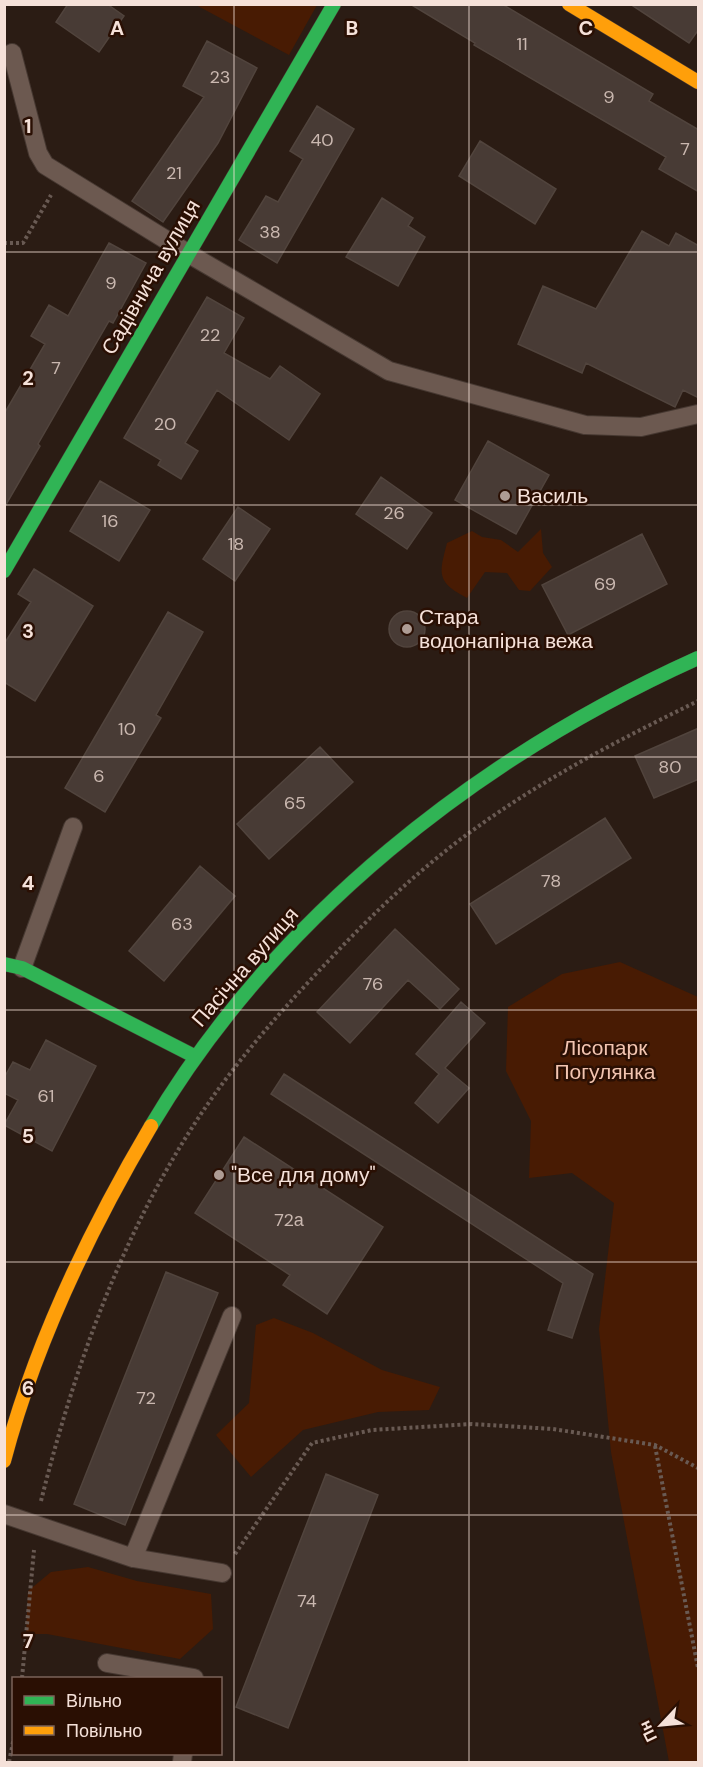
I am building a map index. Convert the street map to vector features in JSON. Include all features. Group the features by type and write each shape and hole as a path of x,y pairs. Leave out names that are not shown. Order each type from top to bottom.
{"main road":[{"name":"Садівнича вулиця","path":"4,571 334,4"},
{"path":"569,4 699,82"},
{"name":"Пасічна вулиця","path":"4,1461 29,1379 56,1305 134,1154 196,1057 271,967 322,911 425,818 542,739 605,702 699,658"},
{"path":"13,966 196,1057"}],"lane":[{"path":"12,53 38,153 45,165 189,254 389,371 585,425 641,427 699,414"},
{"path":"13,966 73,827"},
{"path":"132,1558 232,1316"},
{"path":"4,1514 132,1558 222,1574"},
{"path":"107,1663 188,1677"}],"path":[{"path":"4,243 23,243 62,176"},
{"path":"22,1677 33,1588 35,1525 74,1380 119,1265 170,1167 216,1093 266,1028 364,923 406,884 466,835 576,764 699,701"},
{"path":"222,1574 312,1443 372,1430 472,1424 553,1429 654,1445 699,1468"},
{"path":"654,1445 699,1668"},
{"path":"9,1762 12,1747"}],"green space":[{"path":"196,5 317,5 289,55"},
{"path":"541,529 543,553 552,567 530,591 519,590 507,573 485,572 467,598 445,582 442,576 442,562 447,543 472,531 482,537 501,540 518,552"},
{"name":"Лісопарк Погулянка","path":"620,962 698,997 698,1762 669,1762 611,1452 599,1329 614,1203 572,1173 529,1178 531,1121 506,1071 508,1007 562,974"},
{"path":"274,1318 313,1333 382,1370 440,1387 429,1410 378,1412 303,1430 251,1477 216,1435 249,1403 256,1325"},
{"path":"88,1567 137,1581 211,1594 213,1629 180,1659 47,1634 26,1634 28,1591 51,1572"}],"building":[{"path":"68,4 107,4 124,16 99,52 56,22"},
{"path":"410,4 502,4 653,94 649,101 699,130 699,192 659,169 666,157 474,45 475,43"},
{"path":"630,4 699,4 699,29 689,43"},
{"path":"207,41 257,68 218,143 163,222 132,201 204,97 183,86"},
{"path":"317,106 354,129 277,263 239,240 266,196 278,202 303,159 290,151"},
{"path":"480,141 556,189 535,224 459,176"},
{"path":"382,198 413,218 408,226 425,237 398,286 346,257"},
{"path":"642,231 669,246 676,233 699,246 699,398 683,390 675,407 586,363 582,373 518,344 543,286 596,309"},
{"path":"109,243 146,263 113,323 109,321 4,508 4,414 45,344 31,336 49,305 68,316"},
{"path":"207,297 244,318 224,353 270,379 280,366 320,394 289,440 217,390 185,443 198,451 181,479 158,465 161,460 124,438"},
{"path":"488,441 549,475 516,534 455,500"},
{"path":"381,477 432,513 407,549 356,514"},
{"path":"100,481 150,510 119,561 70,531"},
{"path":"238,507 270,529 235,581 203,559"},
{"path":"642,534 667,584 568,635 542,585"},
{"path":"34,569 93,606 35,701 4,682 4,644 31,602 18,594"},
{"name":"Стара водонапірна вежа","path":"407,611 420,616 425,629 420,642 407,647 394,642 389,629 394,616"},
{"path":"168,612 203,632 156,715 161,718 105,812 65,788"},
{"path":"699,728 699,779 654,798 635,756"},
{"path":"320,747 353,782 269,859 237,824"},
{"path":"605,818 631,858 496,944 470,904"},
{"path":"200,866 235,896 164,981 129,951"},
{"path":"395,929 459,989 440,1009 408,980 350,1043 317,1012"},
{"path":"461,1002 485,1023 445,1068 469,1088 438,1123 415,1103 439,1074 416,1054"},
{"path":"46,1040 96,1066 52,1151 4,1125 18,1100 4,1093 4,1078 13,1062 30,1070"},
{"path":"284,1074 593,1274 572,1338 548,1330 563,1283 271,1094"},
{"path":"244,1137 383,1227 327,1314 283,1285 290,1275 195,1213"},
{"path":"166,1272 218,1293 125,1525 74,1504"},
{"path":"326,1474 378,1495 288,1728 236,1707"}],"traffic: fast":[{"path":"4,571 334,4"},
{"path":"151,1126 201,1050 258,978 321,912 389,850 461,794 537,743 616,698 698,658"},
{"path":"4,964 22,968 196,1057"}],"traffic: slow":[{"path":"569,4 698,82"},
{"path":"4,1461 31,1374 66,1289 106,1206 151,1126"}],"place":[{"name":"Василь","path":"505,496"},
{"name":"Стара водонапірна вежа","path":"407,629"},
{"name":"\"Все для дому\"","path":"219,1175"}]}
